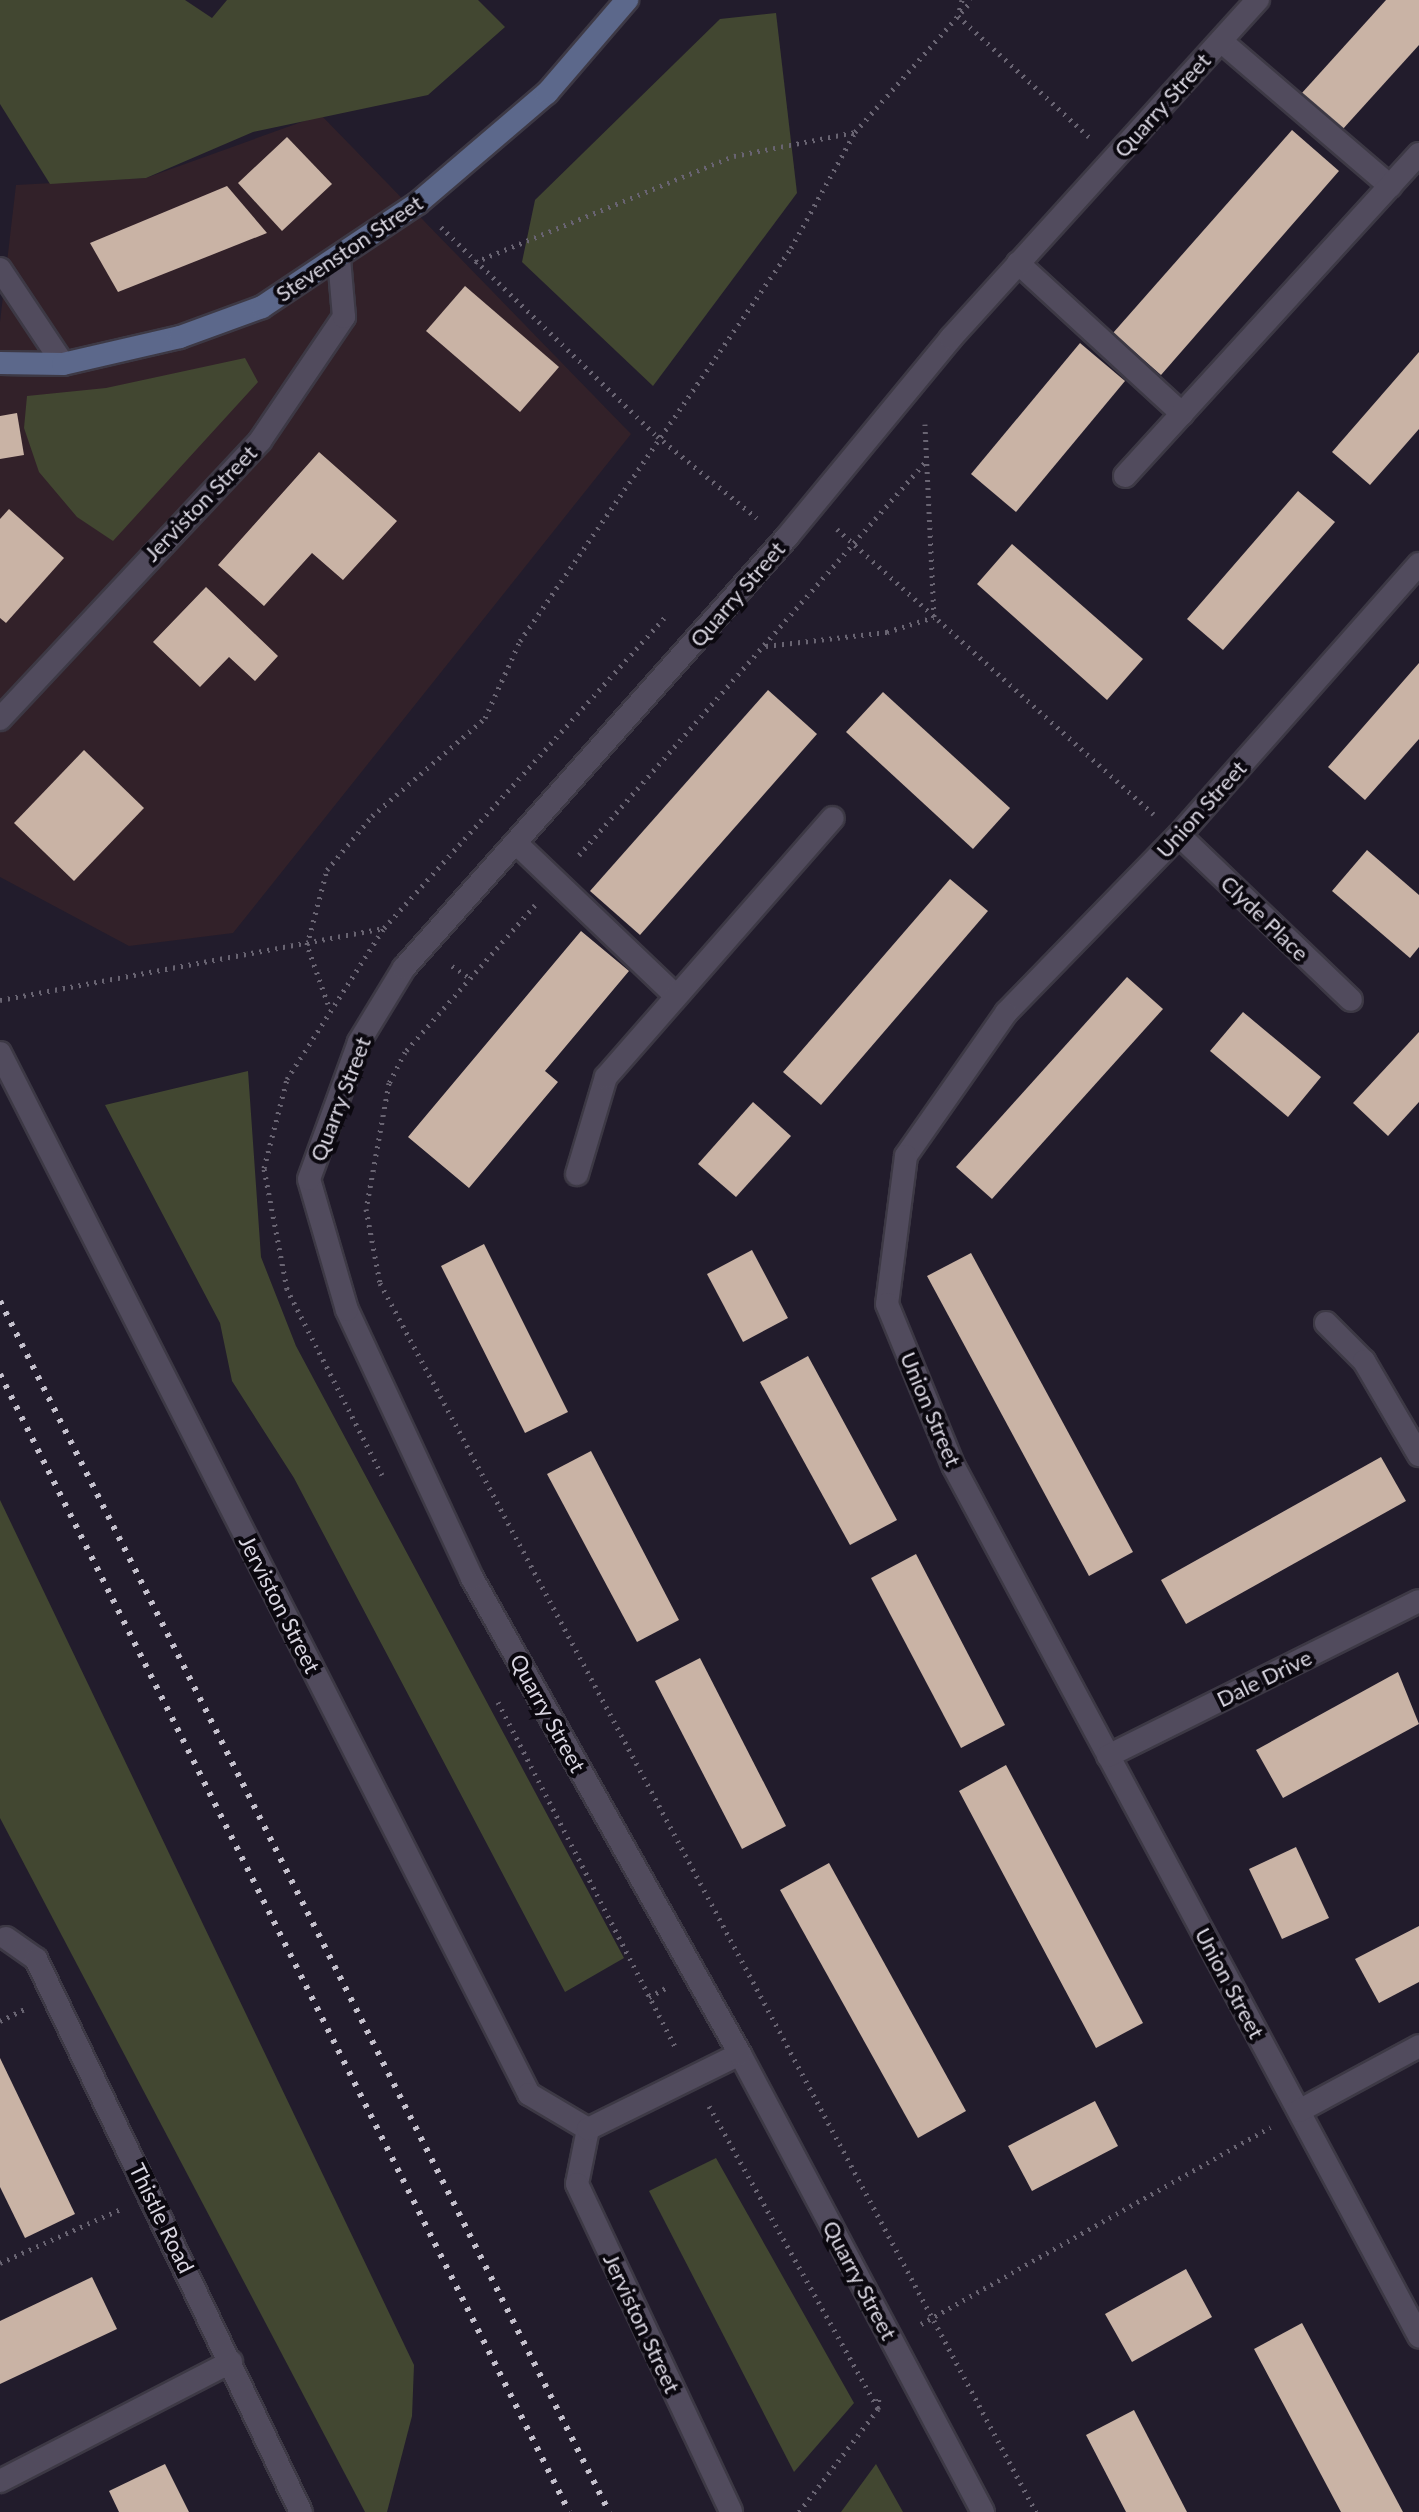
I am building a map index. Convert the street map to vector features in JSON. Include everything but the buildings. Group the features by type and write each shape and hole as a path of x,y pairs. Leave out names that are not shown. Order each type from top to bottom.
{"main road":[{"name":"Stevenston Street","path":"0,363 63,364 180,337 262,307 339,259 418,203 547,93 627,0"}],"street":[{"name":"Quarry Street","path":"983,2512 740,2054 472,1578 347,1310 309,1179 359,1042 404,968 519,846 787,537 809,505 1018,263 1258,0"},
{"path":"1221,41 1390,186"},
{"path":"1125,476 1419,154"},
{"name":"Jerviston Street","path":"0,719 260,441 344,317 339,259"},
{"path":"1018,263 1182,414"},
{"path":"0,269 63,364"},
{"name":"Union Street","path":"1419,564 1179,835 1006,1013 906,1156 887,1304 954,1467 1419,2336"},
{"path":"577,1174 606,1077 673,993 833,818"},
{"name":"Clyde Place","path":"1179,835 1351,1000"},
{"path":"519,846 554,883 673,993"},
{"name":"Jerviston Street","path":"0,1053 529,2094 588,2129 577,2184 731,2512"},
{"path":"1326,1323 1364,1361 1419,1455"},
{"name":"Dale Drive","path":"1108,1756 1419,1601"},
{"name":"Thistle Road","path":"3,1939 36,1959 301,2512"},
{"path":"1299,2111 1419,2046"},
{"path":"588,2129 740,2054"},
{"path":"0,2481 231,2362"}],"path":[{"path":"958,16 962,0"},
{"path":"329,1005 307,945 327,870 372,816 485,718 520,641 657,436 791,248 855,132 972,0"},
{"path":"958,16 1113,159"},
{"path":"1079,149 1099,125"},
{"path":"475,262 734,156 855,132"},
{"path":"418,203 475,262 657,436 755,517 787,537"},
{"path":"923,371 934,617"},
{"path":"927,460 405,1052 389,1083 366,1209 380,1283 474,1471 936,2321 1036,2512"},
{"path":"744,529 765,505"},
{"path":"809,505 1179,835"},
{"path":"389,1489 287,1289 264,1168 287,1079 329,1005 384,928 670,611"},
{"path":"765,646 887,632 934,617"},
{"path":"0,1000 307,945 384,928"},
{"path":"490,1687 691,2078 878,2409 799,2512"},
{"path":"887,2331 936,2321 1299,2111"},
{"path":"0,2263 150,2195"}],"shaded area":[{"path":"321,115 631,434 233,933 129,946 0,877 0,322 16,185 146,178"}],"green space":[{"path":"0,0 185,0 212,18 227,0 478,0 505,27 428,95 253,132 146,178 50,184 0,104"},
{"path":"776,13 797,193 653,386 522,262 535,200 720,19"},
{"path":"245,358 258,382 113,541 77,517 39,472 24,428 27,396 106,388"},
{"path":"248,1071 261,1257 296,1346 624,1958 565,1992 294,1478 232,1381 220,1323 105,1105"},
{"path":"0,1500 414,2365 412,2416 387,2512 365,2512 0,1818"},
{"path":"716,2158 854,2403 794,2472 649,2191"},
{"path":"876,2464 903,2512 841,2512"}],"railway":[{"path":"0,1301 609,2512"},
{"path":"0,1374 569,2512"}]}
